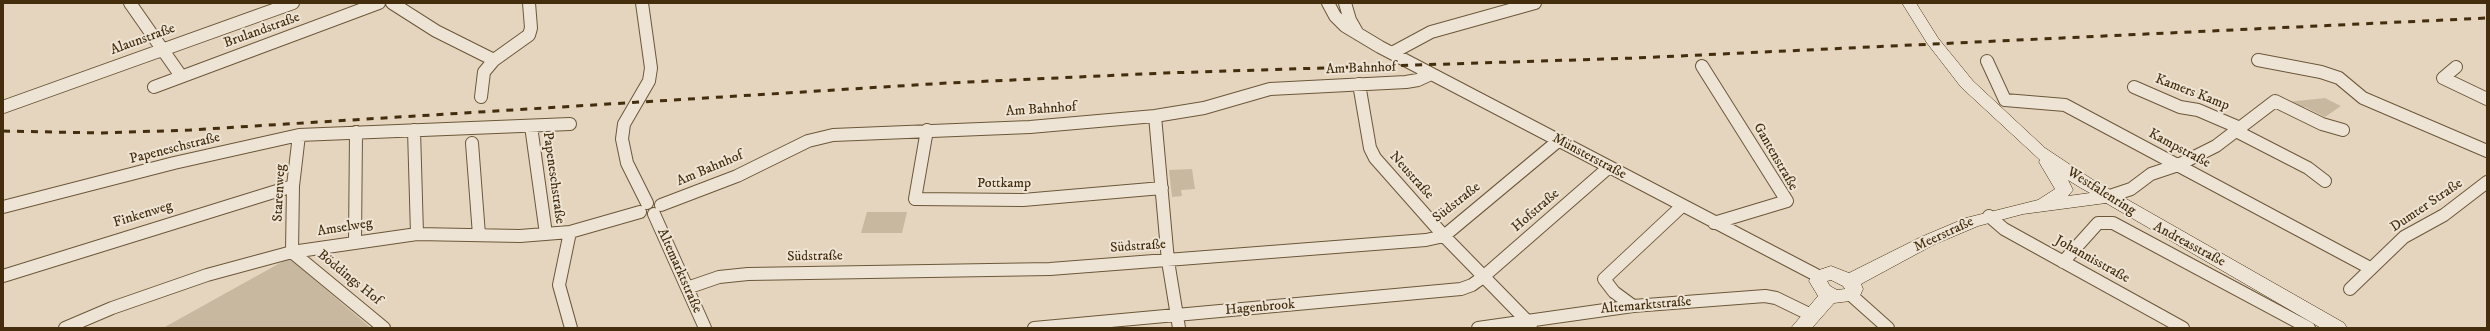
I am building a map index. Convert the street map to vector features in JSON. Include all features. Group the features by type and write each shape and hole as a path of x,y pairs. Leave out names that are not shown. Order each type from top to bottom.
{"main road":[{"name":"Westfalenring","path":"1910,3 1932,40 1967,84 2039,152 2107,196 2337,328"},
{"name":"Meerstraße","path":"2039,152 2059,178 2064,190 2058,196 2044,204"},
{"name":"Meerstraße","path":"1850,288 1948,232 1989,216 2044,204 2107,196"},
{"path":"1831,274 1844,277 1850,288 1841,298 1830,295 1819,286 1820,277 1831,274"},
{"path":"1806,322 1830,295"}],"street":[{"path":"130,3 181,76"},
{"name":"Alaunstraße","path":"3,107 293,3"},
{"name":"Brulandstraße","path":"154,87 379,3"},
{"path":"392,3 436,31 494,60"},
{"path":"481,97 484,72 494,60 529,35 531,28 529,3"},
{"name":"Altemarktstraße","path":"642,3 651,68 648,81 639,101 624,124 622,139 627,163 651,209 705,328"},
{"name":"Münsterstraße","path":"1328,3 1339,21 1359,35 1608,168 1820,277"},
{"path":"1345,3 1350,20 1359,35"},
{"path":"1392,53 1432,32 1535,3"},
{"path":"2258,60 2321,72 2339,78 2363,98 2487,151"},
{"name":"Kampstraße","path":"1987,61 2005,100 2065,105 2370,268"},
{"name":"Gantenstraße","path":"1702,66 1787,201 1714,223"},
{"path":"2456,67 2442,78 2487,99"},
{"name":"Am Bahnhof","path":"651,209 737,176 808,141 855,132 1030,126 1155,116 1215,106 1270,88 1413,82 1431,74"},
{"name":"Neustraße","path":"1359,84 1370,148 1375,158 1444,236 1530,325"},
{"name":"Kamers Kamp","path":"2134,87 2180,106 2198,110 2238,129 2308,168 2325,181"},
{"name":"Kamers Kamp","path":"2107,196 2131,189 2151,174 2178,165 2216,146 2275,101 2322,124 2343,130"},
{"path":"1155,116 1168,261 1178,322"},
{"name":"Papeneschstraße","path":"3,207 174,163 298,135 570,124"},
{"name":"Papeneschstraße","path":"531,126 546,234"},
{"path":"414,130 417,234"},
{"name":"Pottkamp","path":"927,130 915,199 1024,200 1162,188"},
{"path":"355,242 356,132"},
{"name":"Starenweg","path":"292,252 293,186 298,135"},
{"name":"Südstraße","path":"687,288 719,277 748,274 1050,269 1426,240 1444,236 1558,141"},
{"path":"472,143 479,235"},
{"name":"Hofstraße","path":"1483,277 1608,168"},
{"name":"Dumter Straße","path":"2350,290 2370,268 2404,237 2444,216 2486,184"},
{"name":"Finkenweg","path":"3,276 78,251 293,186"},
{"path":"1633,306 1614,292 1604,279 1682,206"},
{"name":"Amselweg","path":"65,328 112,308 207,275 292,252 417,234 520,236 570,232 651,209"},
{"name":"Johannisstraße","path":"1989,216 2004,229 2183,328"},
{"name":"Andreasstraße","path":"2063,262 2098,224 2103,222 2113,223 2309,328"},
{"path":"570,232 564,254 559,285 571,328"},
{"name":"Böddings Hof","path":"292,252 384,328"},
{"name":"Hagenbrook","path":"1034,328 1178,322 1461,289 1472,285 1483,277"},
{"path":"1850,288 1888,328"},
{"name":"Altemarktstraße","path":"1478,328 1530,325 1633,306 1765,296 1776,298 1806,322"}],"shaded area":[{"path":"2325,98 2341,106 2325,117 2305,107 2301,109 2287,102"},
{"path":"1192,169 1195,189 1181,190 1182,196 1172,197 1169,170"},
{"path":"867,212 907,212 902,233 861,233"},
{"path":"289,258 371,328 163,328"}],"railway":[{"path":"3,131 102,133 190,130 947,83 1165,73 1636,58 2487,18"}]}
